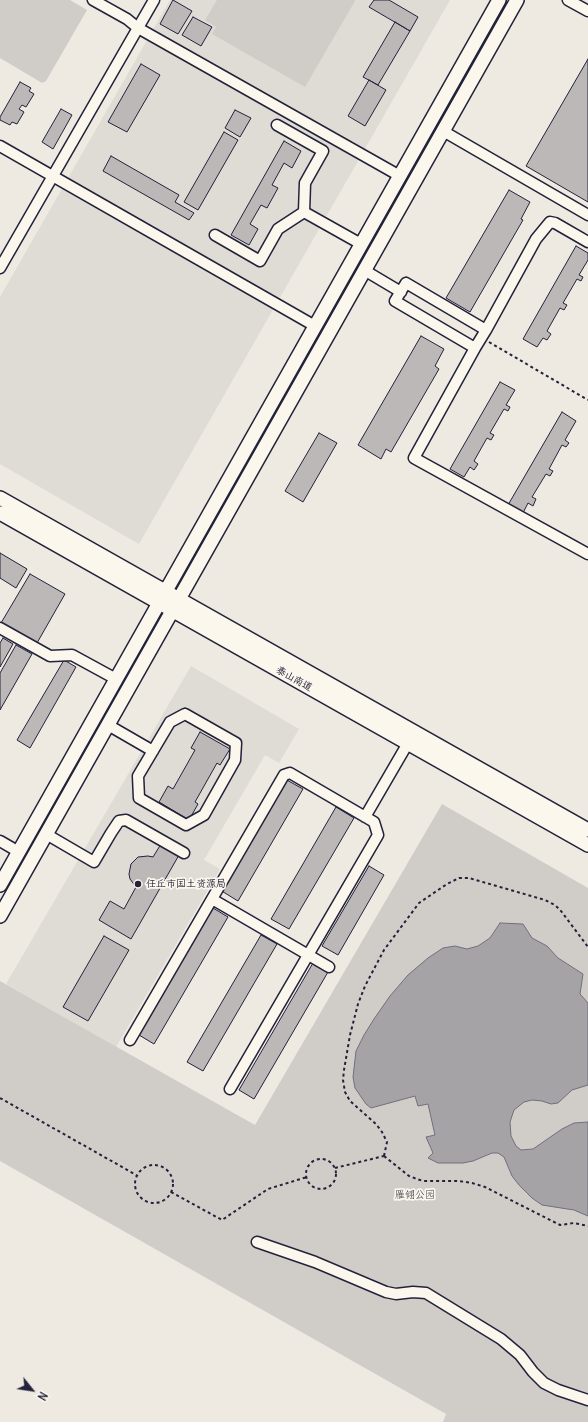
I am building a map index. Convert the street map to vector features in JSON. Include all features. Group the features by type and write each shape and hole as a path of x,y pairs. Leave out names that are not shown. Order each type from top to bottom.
{"main road":[{"path":"0,885 499,0"},
{"path":"0,916 517,0"},
{"name":"泰山南道","path":"0,498 162,597 408,743 588,845"},
{"name":"泰山南道","path":"0,513 162,597"},
{"name":"泰山南道","path":"176,605 588,830"}],"lane":[{"path":"93,0 127,19 138,28 400,176"},
{"path":"0,268 154,0"},
{"path":"568,0 588,11"},
{"path":"277,125 323,151 304,183 304,212"},
{"path":"443,131 588,215"},
{"path":"0,146 315,326"},
{"path":"215,235 260,261 278,229 304,212"},
{"path":"304,212 361,244"},
{"path":"588,242 555,223 550,222 536,238 414,458 588,554"},
{"path":"364,270 401,292"},
{"path":"475,348 395,301 406,283 484,334"},
{"path":"0,628 50,656 72,655 116,679"},
{"path":"185,714 236,743 235,760 204,815 186,825 139,798 138,776 153,751 170,722 185,714"},
{"path":"108,725 153,751"},
{"path":"365,817 408,743"},
{"path":"130,1040 284,775 290,773 374,822 378,835 230,1089"},
{"path":"46,834 94,862 119,821 126,820 184,853"},
{"path":"0,841 19,852"},
{"path":"212,899 329,967"},
{"path":"257,1242 316,1262 386,1292 396,1294 413,1292 426,1293 501,1339 520,1355 544,1383 558,1390 588,1400"}],"path":[{"path":"484,334 588,400"},
{"path":"384,1156 387,1142 376,1124 350,1101 345,1092 343,1080 344,1070 350,1035 358,1004 365,986 384,950 419,903 447,884 459,878 469,878 545,900 555,905 588,947"},
{"path":"0,1098 138,1176"},
{"path":"335,1168 384,1156"},
{"path":"384,1156 408,1176 423,1181 459,1181 472,1183 485,1187 560,1224 574,1223 588,1226"},
{"path":"319,1159 329,1161 335,1168 336,1178 334,1182 326,1188 322,1189 314,1187 308,1181 307,1177 308,1168 314,1160 319,1159"},
{"path":"154,1166 163,1168 171,1176 173,1181 171,1192 168,1197 159,1202 148,1202 143,1199 137,1191 136,1186 138,1176 144,1169 149,1167 154,1166"},
{"path":"171,1192 222,1220 268,1189 307,1177"}],"shaded area":[{"path":"170,0 450,0 139,544 0,464 0,297"},
{"path":"191,666 299,729 279,763 265,755 204,860 220,869 116,1047 6,984"},
{"path":"500,923 523,924 532,938 547,946 558,958 583,974 580,994 588,1003 588,1085 572,1090 558,1103 551,1104 532,1100 524,1102 514,1110 510,1122 511,1136 516,1146 521,1150 533,1149 562,1129 574,1123 588,1122 588,1216 574,1210 542,1205 532,1198 512,1176 504,1157 498,1153 492,1153 473,1161 463,1163 438,1163 428,1158 433,1153 426,1137 435,1135 428,1104 418,1106 415,1096 371,1108 366,1104 355,1088 353,1077 356,1051 374,1019 390,996 408,975 428,958 443,948 455,946 467,949 478,946 490,938"}],"green space":[{"path":"0,0 70,0 87,10 46,81 42,83 0,58"},
{"path":"217,0 355,1 305,87 212,34 216,27 205,20"},
{"name":"雁翎公园","path":"442,804 588,888 588,1422 443,1422 446,1414 0,1161 0,981 255,1125"}],"building":[{"path":"173,0 192,11 178,34 160,24"},
{"path":"374,0 389,0 418,17 410,31 369,7"},
{"path":"193,17 212,27 201,46 182,35"},
{"path":"395,22 410,31 378,85 363,77"},
{"path":"588,59 588,202 526,166"},
{"path":"141,64 160,75 127,132 108,122"},
{"path":"369,80 386,90 365,126 348,116"},
{"path":"20,82 31,88 29,91 34,94 26,107 22,105 19,109 24,112 17,124 12,122 10,125 0,120 0,117"},
{"path":"61,109 72,115 53,149 42,142"},
{"path":"235,110 251,118 240,137 225,128"},
{"path":"224,132 238,140 198,210 184,202"},
{"path":"284,141 301,151 292,168 284,163 272,185 278,188 267,208 261,205 250,224 258,229 249,245 231,235"},
{"path":"111,156 179,195 175,202 194,213 189,220 103,171"},
{"path":"509,190 530,202 521,219 523,220 470,312 446,298"},
{"path":"576,246 588,253 588,260 579,275 583,277 581,281 577,279 563,303 567,305 564,310 560,308 547,331 551,334 547,340 543,338 537,347 523,339"},
{"path":"421,336 444,349 435,366 439,369 391,452 386,449 381,459 358,445"},
{"path":"500,382 515,390 506,405 510,407 508,411 504,409 490,433 494,435 491,440 487,438 474,461 478,464 474,470 470,467 464,477 450,469"},
{"path":"562,412 576,421 565,440 569,443 566,447 562,445 549,469 553,471 550,476 546,474 532,497 536,499 533,506 528,503 523,513 508,505"},
{"path":"319,433 337,443 303,502 285,491"},
{"path":"0,553 27,569 16,588 0,578"},
{"path":"30,574 65,594 37,643 1,623"},
{"path":"3,638 13,644 0,667 0,643"},
{"path":"16,645 32,654 0,710 0,673"},
{"path":"64,660 76,667 30,748 17,740"},
{"path":"200,732 230,749 220,765 217,763 195,802 198,804 189,820 159,802 168,786 173,789 195,750 191,748"},
{"path":"285,779 303,789 238,901 220,890"},
{"path":"336,807 354,818 289,929 271,919"},
{"path":"161,844 179,855 131,939 99,920 110,901 124,909 136,887 130,879 129,874 131,864 138,857 153,857"},
{"path":"369,866 384,875 338,955 322,946"},
{"path":"213,908 228,917 154,1044 139,1035"},
{"path":"261,935 277,944 203,1071 187,1062"},
{"path":"104,936 129,950 88,1021 63,1007"},
{"path":"313,963 328,972 254,1099 239,1090"}],"place":[{"name":"任丘市国土资源局","path":"138,884"}]}
